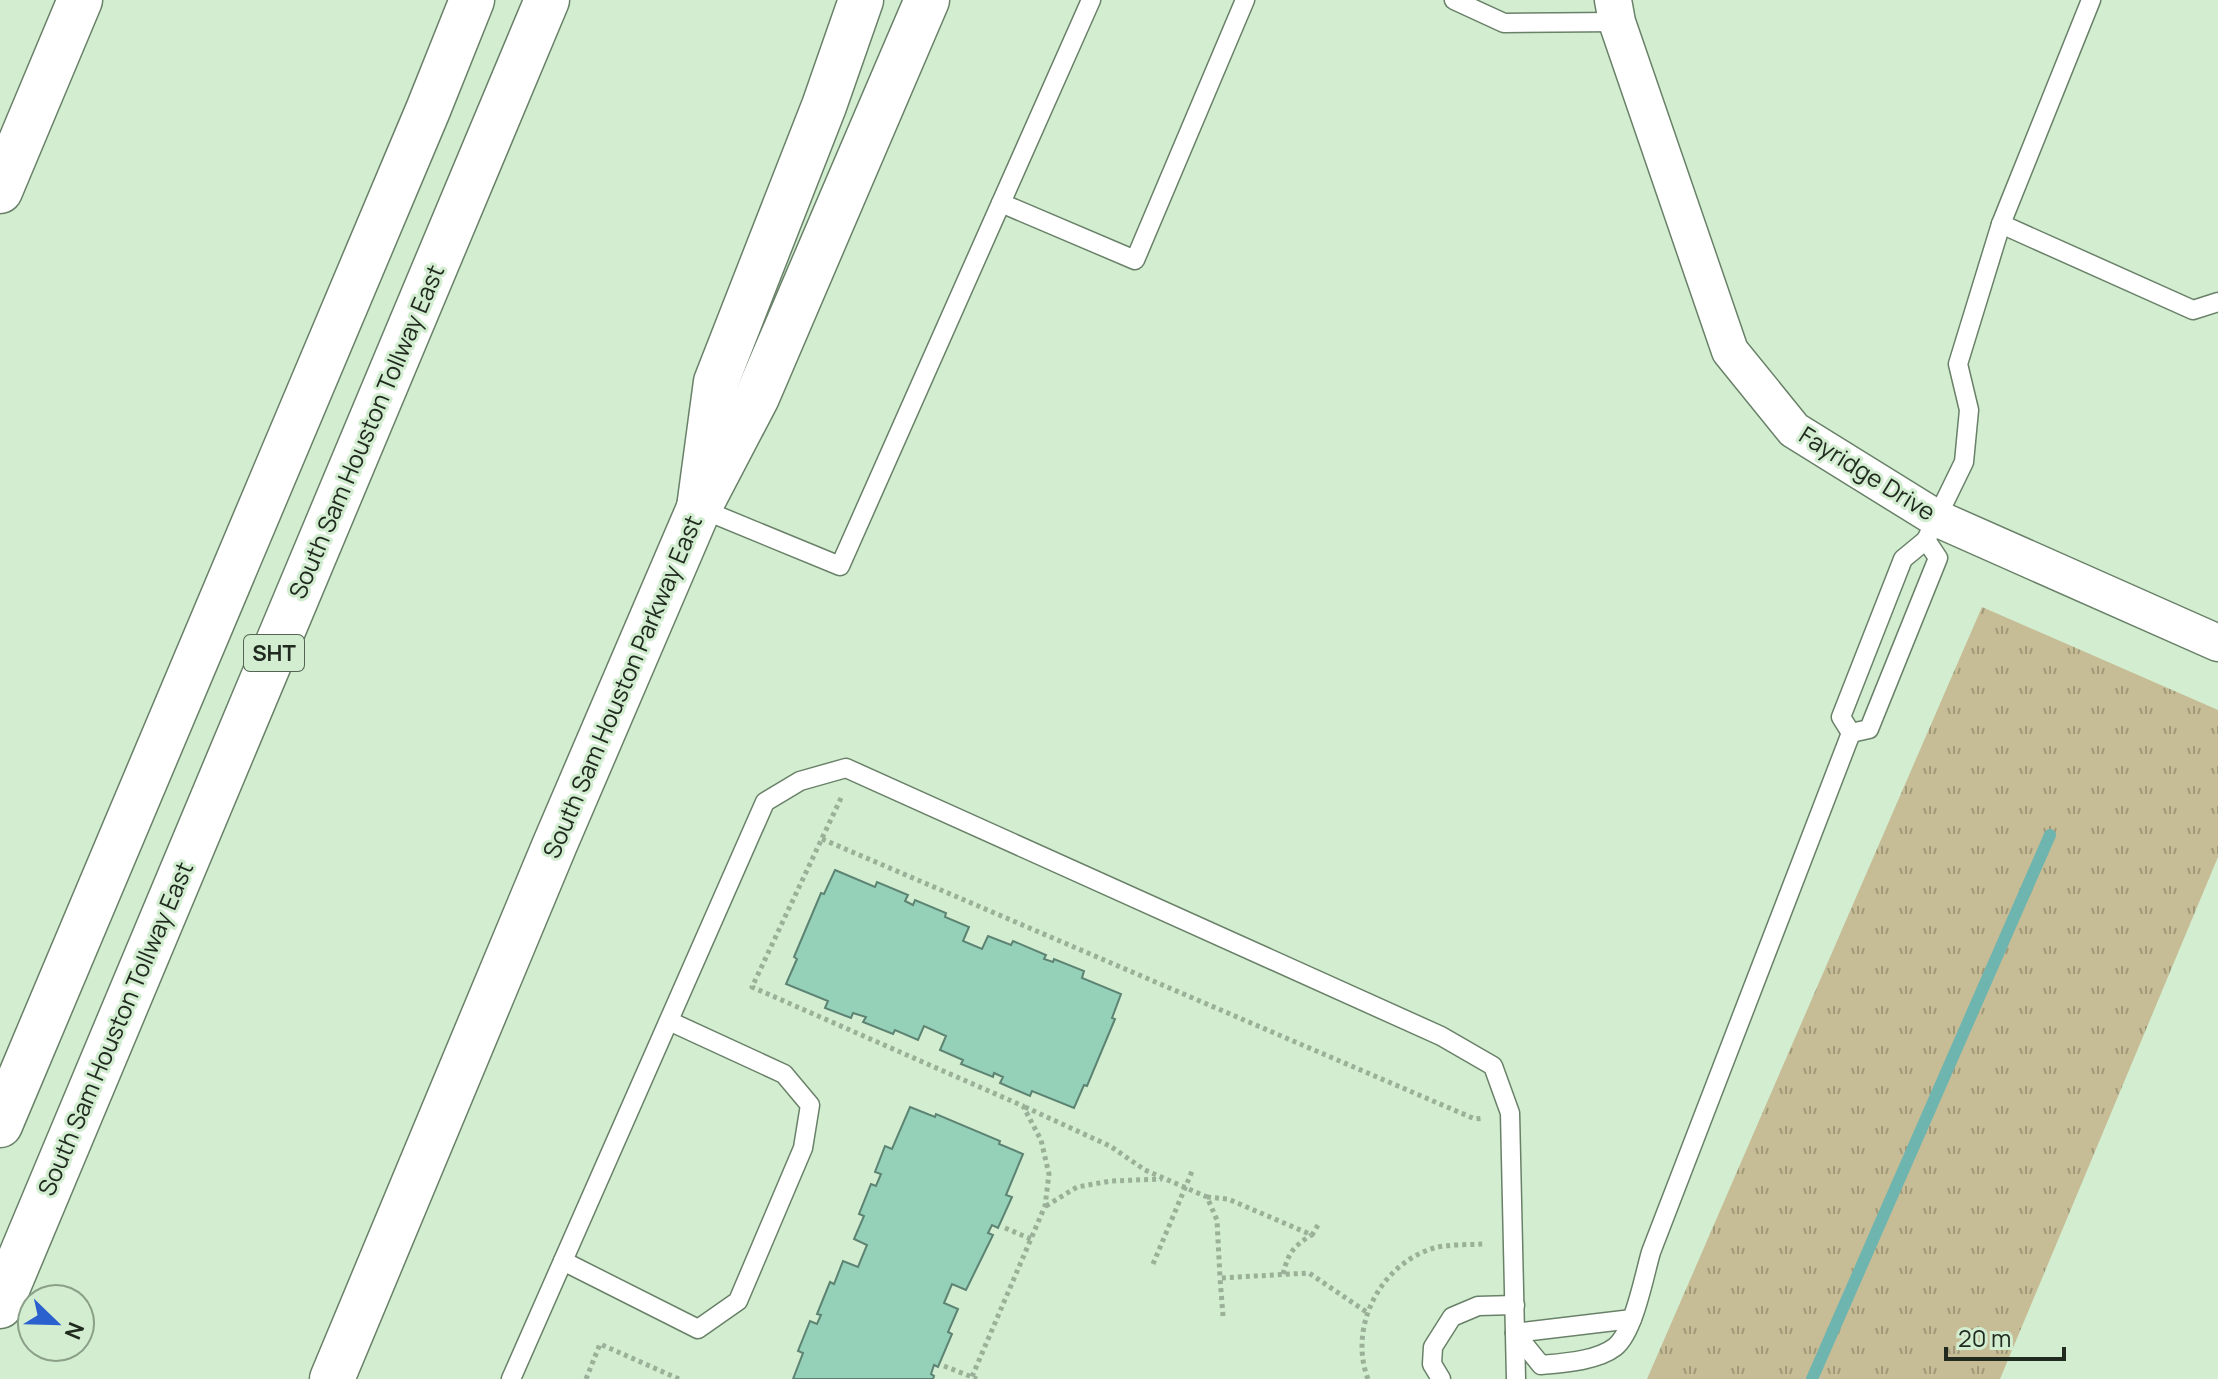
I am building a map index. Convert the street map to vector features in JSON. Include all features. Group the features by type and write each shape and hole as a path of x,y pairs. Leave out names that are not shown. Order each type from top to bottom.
{"main road":[{"path":"0,191 80,0"},
{"name":"SHT","path":"0,1125 472,0"},
{"name":"South Sam Houston Tollway East","path":"0,1306 547,0"},
{"path":"699,508 716,382 824,106 861,0"},
{"name":"South Sam Houston Parkway East","path":"332,1379 699,508 757,397 927,0"}],"street":[{"name":"Fayridge Drive","path":"1608,7 1730,351 1794,430 1931,529 2218,643"}],"lane":[{"path":"699,508 840,566 1091,0"},
{"path":"1001,203 1135,260 1245,0"},
{"path":"1454,0 1504,23 1608,7"},
{"path":"1851,733 1841,717 1903,559 1931,529 1964,462 1969,410 1958,364 2001,224 2091,0"},
{"path":"2001,224 2193,310 2218,302"},
{"path":"1851,733 1869,729 1938,558 1931,529"},
{"path":"1515,1333 1541,1365 1581,1361 1616,1347 1632,1319 1651,1252 1851,733"},
{"path":"511,1379 765,802 800,781 846,768 1441,1036 1493,1066 1510,1113 1516,1379"},
{"path":"563,1261 698,1329 738,1301 803,1148 810,1105 784,1074 669,1021"},
{"path":"1441,1379 1432,1364 1433,1347 1452,1317 1478,1306 1515,1305"},
{"path":"1515,1333 1632,1319"}],"path":[{"path":"854,771 752,987 1110,1146 1184,1189 1207,1197 1228,1199 1312,1235"},
{"path":"822,839 1475,1119 1510,1113"},
{"path":"944,1366 973,1378 1045,1206 1049,1174 1041,1140 1023,1106"},
{"path":"1153,1264 1193,1169"},
{"path":"1045,1206 1077,1187 1111,1181 1164,1179"},
{"path":"1207,1197 1217,1220 1223,1316"},
{"path":"1283,1274 1293,1247 1312,1235 1318,1225"},
{"path":"1005,1228 1031,1239"},
{"path":"1368,1379 1361,1362 1361,1346 1372,1300 1389,1274 1404,1262 1434,1248 1513,1241"},
{"path":"1220,1278 1309,1273 1368,1313"},
{"path":"586,1379 600,1344 679,1379"}],"green space":[{"path":"1982,607 2218,710 2218,857 2000,1379 1647,1379"}],"building":[{"path":"835,870 875,887 877,882 908,895 905,901 913,905 915,900 946,913 945,917 969,927 963,941 982,949 988,936 1011,945 1013,941 1046,955 1044,959 1053,962 1054,959 1084,971 1082,978 1121,994 1112,1018 1115,1019 1087,1086 1084,1085 1074,1108 1032,1091 1030,1096 1000,1083 1003,1077 994,1073 993,1077 961,1064 963,1060 940,1050 946,1036 924,1026 918,1040 895,1030 893,1034 863,1022 866,1017 853,1013 851,1018 825,1008 828,1001 786,984 821,893 824,894"},
{"path":"910,1107 935,1117 936,1114 1023,1154 1006,1195 1012,1197 998,1228 992,1225 988,1233 993,1235 966,1290 952,1284 944,1303 958,1309 948,1332 952,1334 938,1367 934,1365 933,1379 793,1379 803,1353 798,1351 810,1321 817,1324 821,1315 817,1314 830,1282 834,1284 843,1261 858,1267 867,1245 854,1239 864,1216 859,1214 871,1184 876,1186 881,1174 875,1172 885,1146 892,1149"}],"waterway":[{"path":"1812,1379 2050,835"}]}
